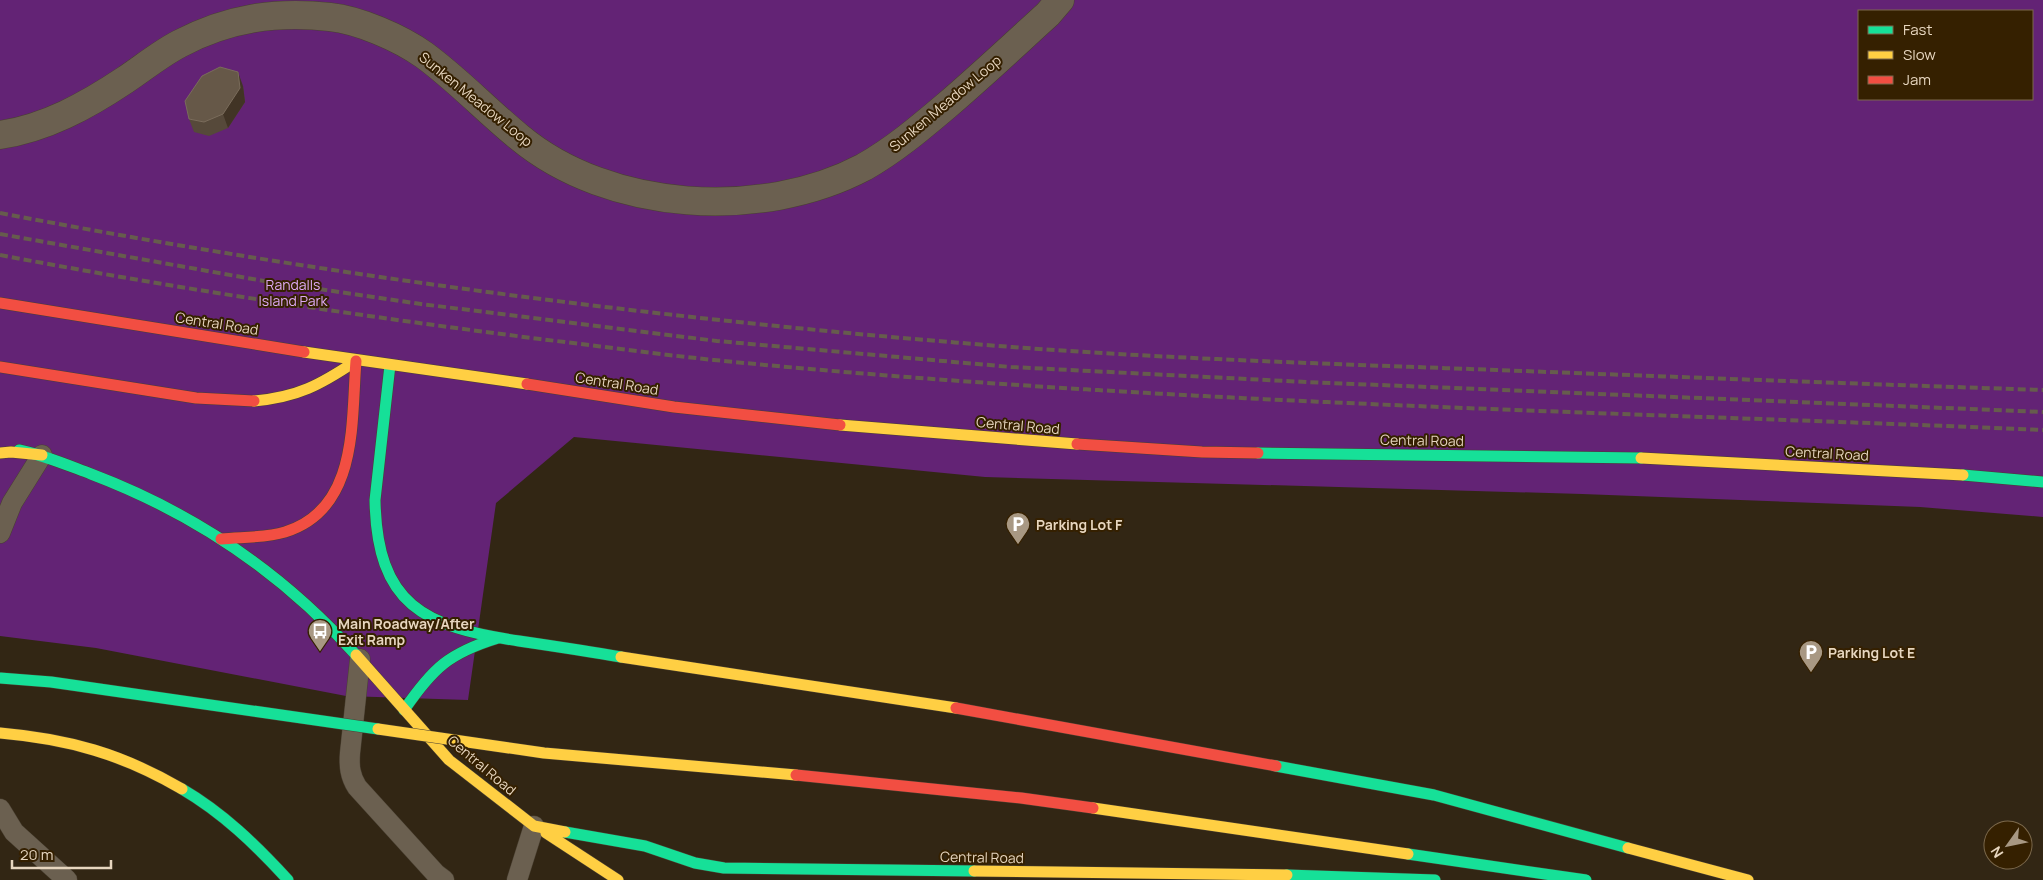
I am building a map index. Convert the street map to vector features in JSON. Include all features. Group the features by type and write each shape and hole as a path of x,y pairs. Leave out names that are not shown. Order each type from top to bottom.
{"main road":[{"name":"Central Road","path":"0,302 356,361 455,373 674,407 902,431 1202,452 1624,457 1980,476 2043,482"},
{"path":"0,367 232,402 253,402 293,395 318,385 356,361"},
{"path":"222,539 269,535 292,529 314,517 327,504 338,489 344,470 356,361"},
{"path":"390,365 374,522 382,561 390,578 421,612 449,626 498,638 915,701 1434,795 1748,880"},
{"name":"Central Road","path":"0,447 42,455 128,488 222,539 259,564 294,593 360,659 449,760 534,826 618,880"},
{"path":"0,453 11,452 42,455"},
{"path":"404,710 419,688 443,662 455,653 472,645 498,638"},
{"path":"0,678 51,682 544,753 783,774 1021,798 1586,880"},
{"path":"0,733 36,736 102,752 164,777 220,814 247,836 288,880"},
{"name":"Central Road","path":"534,826 645,846 695,863 724,868 1435,880"}],"street":[{"name":"Sunken Meadow Loop","path":"0,135 36,128 86,105 180,43 228,23 260,16 299,15 334,17 368,27 423,54 522,140 562,165 600,183 629,192 654,196 701,200 738,200 808,189 834,181 865,166 916,132 1048,14 1060,0"}],"lane":[{"path":"0,532 12,503 42,455"},
{"path":"360,659 349,767 352,779 444,880"},
{"path":"0,808 14,832 67,880"},
{"path":"517,880 534,826"}],"green space":[{"name":"Randalls Island Park","path":"0,0 2043,0 2043,517 1920,507 1582,494 985,477 574,437 496,503 468,700 346,696 96,648 0,636"}],"building":[{"path":"220,67 238,72 240,88 223,114 204,122 189,119 185,101 202,76"}],"railway":[{"path":"0,213 126,236 378,277 631,310 885,336 1012,347 1193,358 2043,390"},
{"path":"0,234 264,281 421,304 717,341 1011,367 1306,382 2043,412"},
{"path":"0,255 202,290 472,330 692,358 880,375 1046,387 1378,404 2043,430"}],"traffic: fast":[{"path":"390,365 375,500 378,536 385,564 396,587 412,605 432,618 457,628 519,641 621,657"},
{"path":"19,450 55,460 129,490 201,527 234,548 298,597 356,655"},
{"path":"1258,453 1641,458"},
{"path":"1963,475 2043,482"},
{"path":"404,710 424,683 454,656 498,638"},
{"path":"0,678 51,682 378,729"},
{"path":"1276,766 1434,795 1628,848"},
{"path":"182,789 211,808 238,830 288,880"},
{"path":"565,832 645,846 695,863 724,868 974,871"},
{"path":"1408,854 1586,880"},
{"path":"1287,875 1435,880"}],"traffic: slow":[{"path":"304,352 527,384"},
{"path":"254,401 270,399 308,389 356,361"},
{"path":"840,425 1077,444"},
{"path":"0,453 11,452 42,455"},
{"path":"1641,458 1963,475"},
{"path":"356,655 449,760 534,826 565,832"},
{"path":"621,657 956,708"},
{"path":"378,729 544,753 796,775"},
{"path":"0,733 49,739 94,750 138,766 182,789"},
{"path":"1093,808 1408,854"},
{"path":"546,833 618,880"},
{"path":"1628,848 1748,880"},
{"path":"974,871 1287,875"}],"traffic: jam":[{"path":"0,303 304,352"},
{"path":"221,539 285,532 309,521 327,504 339,484 346,461 351,436 356,361"},
{"path":"0,367 196,398 254,401"},
{"path":"527,384 674,407 840,425"},
{"path":"1077,444 1202,452 1258,453"},
{"path":"956,708 1276,766"},
{"path":"796,775 1021,798 1093,808"}],"place":[{"name":"Parking Lot F","path":"1018,545"},
{"name":"Main Roadway/After Exit Ramp","path":"320,652"},
{"name":"Parking Lot E","path":"1811,673"}]}
